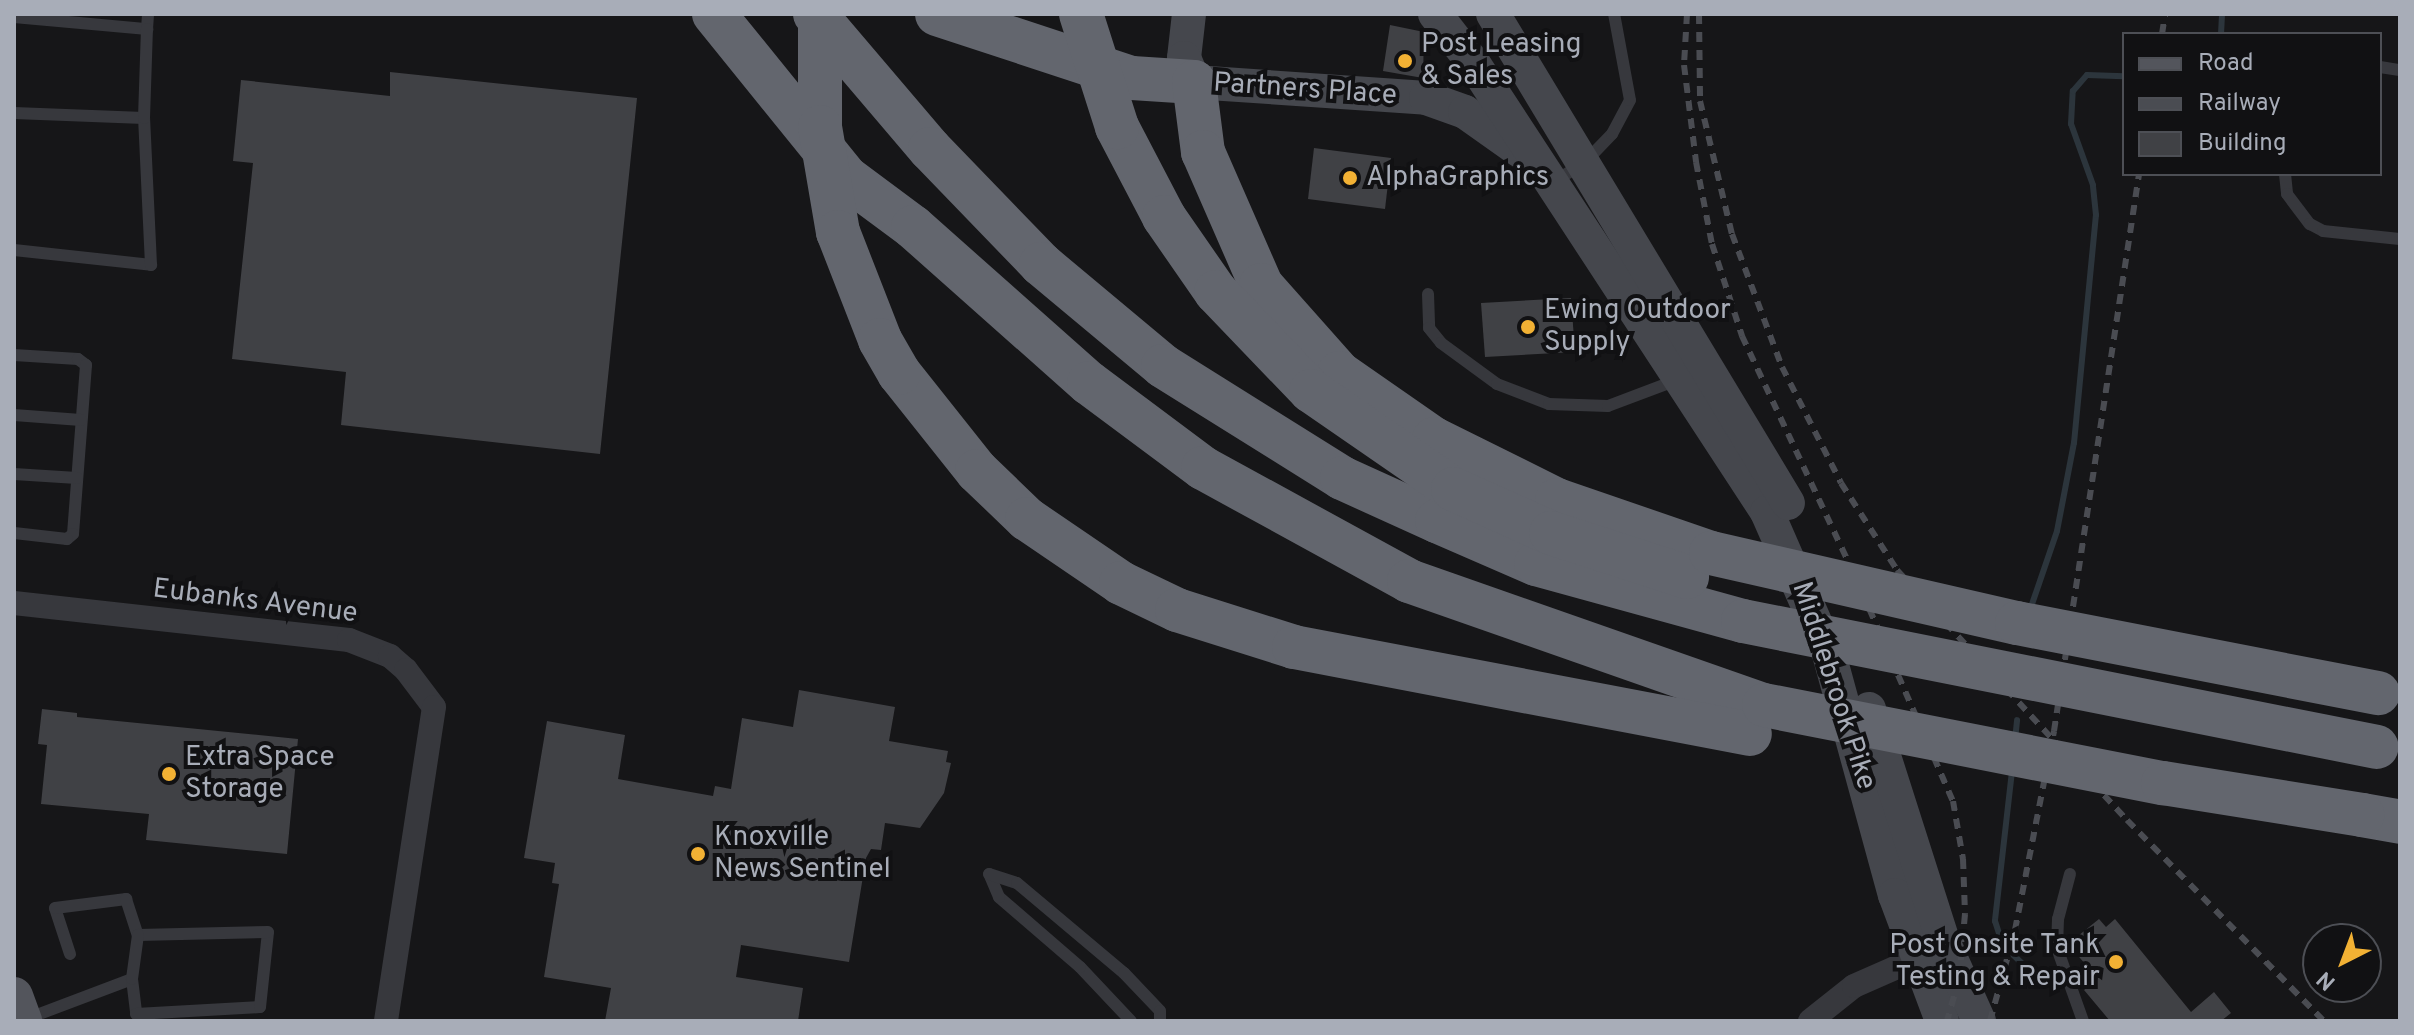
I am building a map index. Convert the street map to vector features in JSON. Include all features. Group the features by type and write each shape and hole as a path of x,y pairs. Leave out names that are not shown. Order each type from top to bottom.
{"highway":[{"path":"937,14 1132,78 1194,82 1203,152 1261,285 1339,373 1434,439 1557,500 1711,553 2017,623 2389,695"},
{"path":"1081,14 1117,127 1164,217 1216,292 1311,391 1453,489 1551,533 1748,610"},
{"path":"823,22 820,127 838,232 875,329 899,373 977,471 1027,519 1121,583 1177,610 1294,647 2381,819"},
{"path":"823,22 1041,264 1163,366 1342,478 1536,564 1748,610 2039,680 2389,749"},
{"path":"741,26 913,227 1089,383 1203,468 1309,529 1409,581 1757,720"}],"main road":[{"path":"1189,14 1184,58 1194,82"},
{"name":"Middlebrook Pike","path":"1435,14 1474,64 1545,176 1692,371"},
{"name":"Middlebrook Pike","path":"1493,14 1585,162 1793,565 1829,654 1895,895 1979,1021"},
{"path":"1474,64 1512,92 1559,160 1585,162"},
{"name":"Partners Place","path":"1194,82 1426,98 1465,112 1545,176"},
{"name":"Middlebrook Pike","path":"1931,952 1942,1021"},
{"path":"14,996 23,1021"}],"street":[{"name":"Eubanks Avenue","path":"14,603 349,640 390,656 406,670 434,707 386,1021"},
{"path":"1810,1021 1854,986 1931,952"}],"lane":[{"path":"14,250 151,265 144,118 148,14"},
{"path":"1545,176 1585,162 1612,134 1630,100 1614,14"},
{"path":"14,17 147,29"},
{"path":"14,113 144,118"},
{"path":"2285,176 2287,194 2310,224 2323,231 2400,239"},
{"path":"1428,294 1429,328 1441,343 1497,384 1549,404 1608,406 1692,371"},
{"path":"14,355 82,361 81,420 71,538 14,533"},
{"path":"14,415 81,420"},
{"path":"14,474 77,478"},
{"path":"1131,1021 1092,977 999,897 989,874 1017,883 1124,973 1160,1011 1160,1021"},
{"path":"2070,874 2058,919 2057,948 2083,1021"},
{"path":"70,954 55,908 126,899 138,935 132,979 136,1014 260,1007 268,932 138,935"},
{"path":"23,1021 132,979"}],"building":[{"name":"Post Leasing & Sales","path":"1390,25 1424,32 1423,78 1383,71"},
{"path":"390,72 637,98 600,454 341,425 346,372 232,359 253,163 233,161 241,80 390,96"},
{"name":"AlphaGraphics","path":"1314,148 1391,158 1385,209 1308,199"},
{"name":"Ewing Outdoor Supply","path":"1571,298 1575,352 1485,357 1481,303"},
{"name":"Knoxville News Sentinel","path":"799,690 895,707 889,741 948,751 946,762 951,763 944,793 920,828 885,823 881,850 871,849 866,858 849,962 741,945 736,977 803,988 798,1021 605,1021 611,988 544,977 559,884 552,883 555,863 524,858 547,721 625,735 618,779 713,796 715,786 731,789 742,718 793,727"},
{"name":"Extra Space Storage","path":"42,709 77,713 77,717 298,739 287,854 146,840 149,814 41,804 47,745 38,744"},
{"name":"Post Onsite Tank Testing & Repair","path":"2099,919 2106,927 2115,919 2191,1012 2214,992 2231,1013 2221,1021 2110,1021 2084,990 2098,979 2068,944"}],"waterway":[{"path":"2221,32 2222,14"},
{"path":"2030,610 2057,531 2074,443 2096,215 2093,185 2071,124 2073,91 2087,75 2122,76"},
{"path":"2015,740 2017,720"},
{"path":"2012,771 1995,921 2003,945 2035,976"}],"railway":[{"path":"1687,14 1684,65 1696,162 1712,244 1742,336 1855,576 1953,801 1963,859 1965,914 1959,979 1947,1021"},
{"path":"1699,14 1700,101 1732,234 1782,367 1841,483 1897,570 2127,820 2324,1021"},
{"path":"2162,32 2165,14"},
{"path":"1990,1021 2015,930 2054,731 2139,176"}],"place":[{"name":"Post Leasing & Sales","path":"1405,61"},
{"name":"AlphaGraphics","path":"1350,178"},
{"name":"Ewing Outdoor Supply","path":"1528,327"},
{"name":"Extra Space Storage","path":"169,774"},
{"name":"Knoxville News Sentinel","path":"698,854"},
{"name":"Post Onsite Tank Testing & Repair","path":"2116,962"}]}
